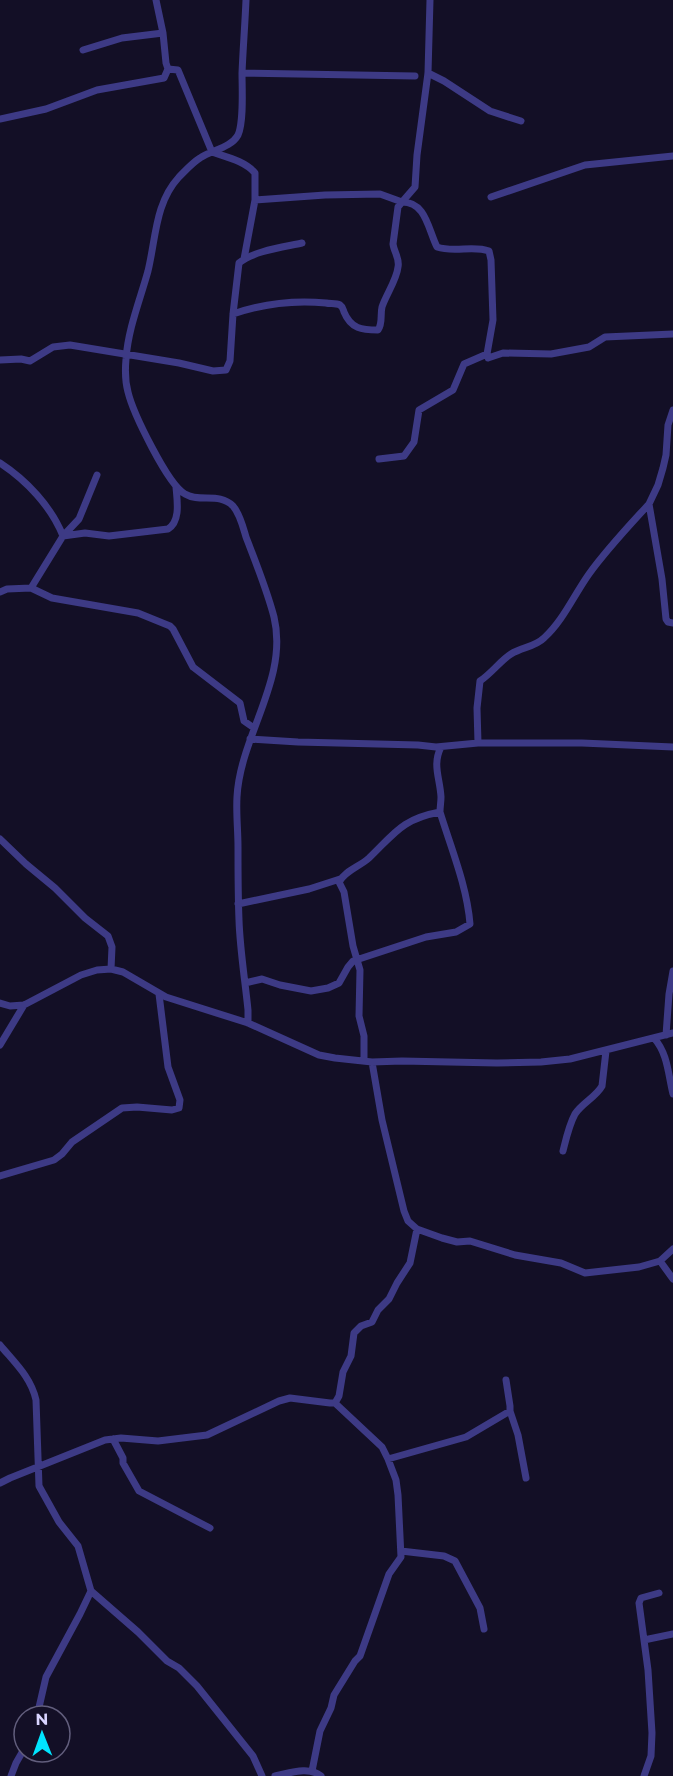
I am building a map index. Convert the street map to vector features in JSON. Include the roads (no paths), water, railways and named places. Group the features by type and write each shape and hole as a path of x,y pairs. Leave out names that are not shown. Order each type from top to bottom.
{"street":[{"path":"0,119 46,109 97,90 162,79 168,69 156,0"},
{"path":"246,0 239,132 228,144 201,157 167,192 155,230 148,271 138,302 126,355 127,390 135,413 157,456 176,486 190,497 219,498 234,507 266,591 278,636 276,655 264,703 250,739 237,795 238,904 248,1023"},
{"path":"233,314 257,307 289,303 337,304 343,308 353,326 364,330 378,330 381,327 382,307 398,267 398,259 393,250 393,235 398,207 415,187 428,73 430,0"},
{"path":"83,50 122,38 163,33"},
{"path":"168,69 178,70 212,152 236,161 255,173 255,200 244,259"},
{"path":"242,73 415,76"},
{"path":"428,73 490,111 521,121"},
{"path":"491,196 585,165 673,156"},
{"path":"255,200 381,194 420,207 437,247 489,251 493,320 488,354"},
{"path":"0,360 30,361 43,352 61,345 179,363 213,372 226,370 230,361 239,263 244,259 302,243"},
{"path":"488,354 490,358 503,353 551,354 589,347 605,337 673,334"},
{"path":"379,459 404,456 414,442 419,410 453,390 464,364 488,354"},
{"path":"478,743 480,681 491,674 504,658 513,652 537,645 554,628 612,544 649,504 663,468 668,425 673,410"},
{"path":"0,463 28,484 55,520 63,536"},
{"path":"31,588 63,536 79,519 98,476"},
{"path":"63,536 85,533 109,536 168,529 172,527 177,515 176,486"},
{"path":"649,504 666,618 668,622 673,623"},
{"path":"0,592 7,589 31,588 52,598 138,614 170,626 193,667 240,703 244,721 254,728"},
{"path":"250,739 441,747 478,743 582,743 673,747"},
{"path":"245,983 262,979 311,991 328,988 339,983 354,961 418,939 456,932 470,924 459,872 440,812 441,795 436,763 441,747"},
{"path":"238,904 309,889 340,879 369,858 400,826 416,818 440,812"},
{"path":"0,839 108,936 112,946 111,969"},
{"path":"340,879 361,978 359,1016 382,1120 408,1221 417,1229 449,1240 470,1241 514,1255 561,1263 585,1273 639,1267 660,1261 673,1249"},
{"path":"0,1004 24,1005 81,975 111,969 123,972 159,994 248,1023 319,1055 368,1061 541,1062 570,1059 670,1034 669,994 673,971"},
{"path":"0,1176 54,1160 72,1142 122,1108 172,1110 179,1108 180,1100 168,1067 159,994"},
{"path":"0,1045 24,1005"},
{"path":"654,1038 661,1047 669,1069 673,1094"},
{"path":"563,1151 576,1114 590,1098 600,1091 606,1051"},
{"path":"0,1483 113,1438 158,1441 207,1435 290,1398 335,1402 339,1396 344,1372 351,1356 354,1332 361,1326 372,1322 378,1310 389,1299 410,1263 417,1229"},
{"path":"660,1261 673,1279"},
{"path":"0,1345 28,1379 34,1390 39,1467 37,1480 59,1522 78,1546 91,1591 197,1686 253,1756 262,1776"},
{"path":"0,1359 8,1355"},
{"path":"506,1380 510,1411 518,1435 526,1478"},
{"path":"312,1771 320,1731 331,1708 334,1695 360,1656 374,1613 389,1575 400,1560 401,1551 396,1480 388,1459 375,1440 335,1402"},
{"path":"388,1459 466,1437 510,1411"},
{"path":"113,1438 123,1458 123,1463 139,1491 210,1528"},
{"path":"401,1551 444,1556 455,1561 480,1608 484,1629"},
{"path":"40,1704 46,1677 91,1591"},
{"path":"644,1776 651,1756 652,1732 640,1600 644,1596 659,1593"},
{"path":"644,1640 673,1634"},
{"path":"275,1776 305,1770 319,1773 321,1776"}]}
